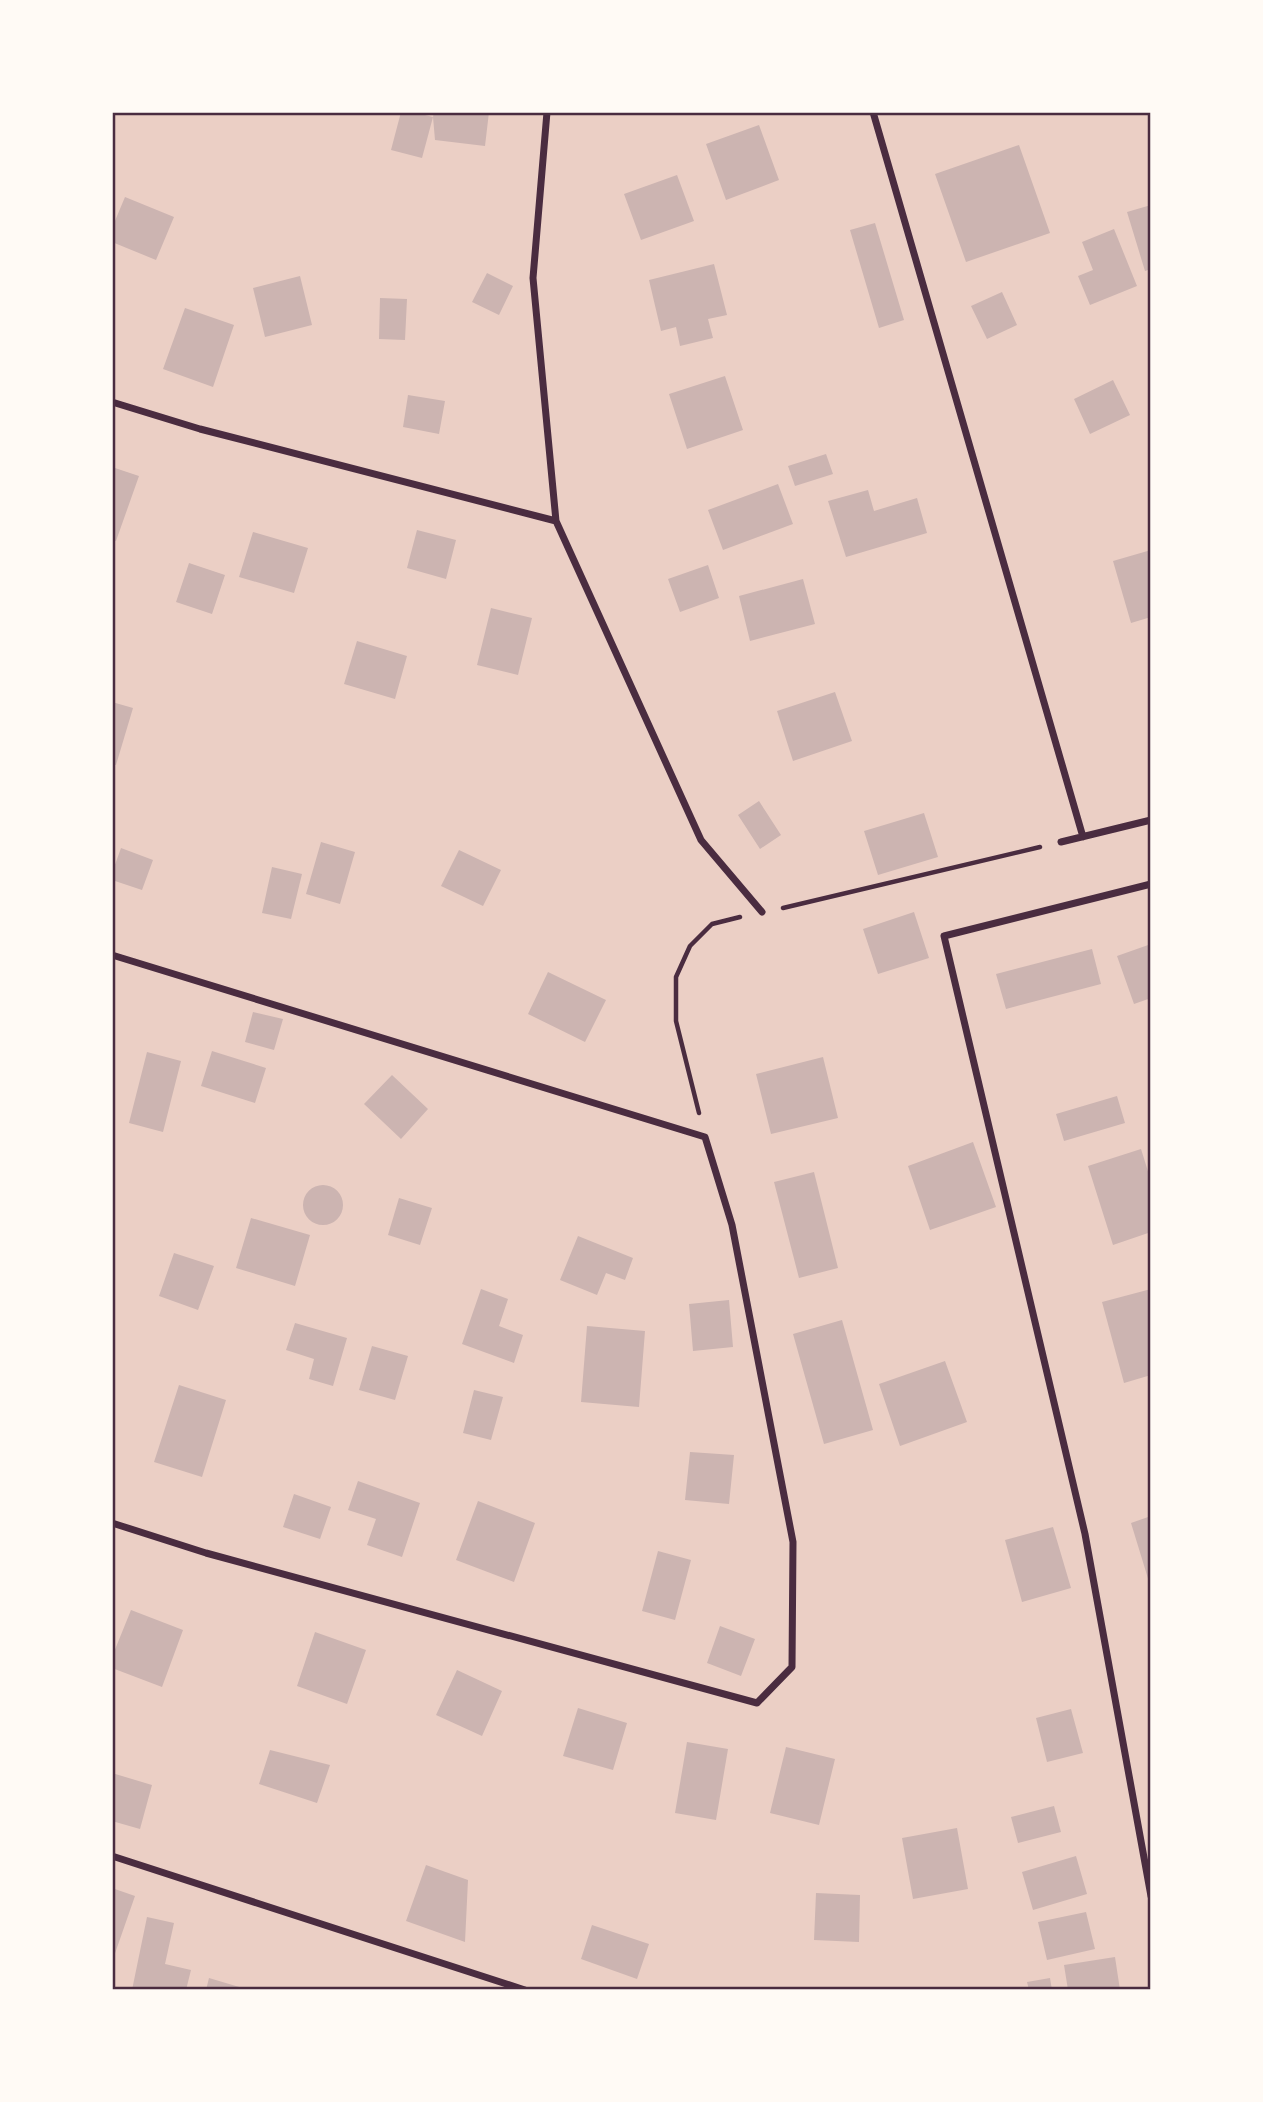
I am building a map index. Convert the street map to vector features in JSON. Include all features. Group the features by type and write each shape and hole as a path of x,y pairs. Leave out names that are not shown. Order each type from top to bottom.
{"street":[{"path":"547,112 533,278 556,521 701,840 762,912"},
{"path":"873,112 1083,837"},
{"path":"112,401 200,429 556,521"},
{"path":"1061,842 1151,820"},
{"path":"1151,884 944,936 1084,1534 1151,1896"},
{"path":"112,955 705,1137 732,1225 793,1542 792,1667 757,1703 206,1553 112,1522"},
{"path":"112,1856 525,1990"}],"path":[{"path":"705,1137 676,1021 676,977 690,946 712,924 1061,842"}],"shaded area":[{"path":"112,112 1151,112 1151,1990 112,1990"}],"building":[{"path":"401,112 433,117 422,158 391,150"},
{"path":"434,112 489,112 485,146 435,140"},
{"path":"759,125 779,180 726,200 706,144"},
{"path":"1019,145 1050,233 966,262 935,174"},
{"path":"677,175 694,221 641,240 624,194"},
{"path":"125,197 174,217 156,260 112,242 112,228"},
{"path":"1151,205 1151,269 1145,271 1127,212"},
{"path":"875,223 904,320 879,328 850,230"},
{"path":"1114,229 1137,286 1090,305 1078,276 1093,270 1082,242"},
{"path":"714,264 727,315 708,319 713,338 680,346 676,327 661,331 649,280"},
{"path":"487,273 513,286 499,315 472,302"},
{"path":"300,276 312,325 265,337 253,288"},
{"path":"1002,292 1017,325 987,339 971,306"},
{"path":"380,298 407,299 405,340 379,339"},
{"path":"185,308 234,325 213,387 163,369"},
{"path":"725,376 743,430 687,449 669,394"},
{"path":"1113,380 1130,415 1090,434 1074,399"},
{"path":"408,395 445,401 439,434 403,427"},
{"path":"826,454 833,474 795,486 788,466"},
{"path":"112,467 139,476 116,541 112,539"},
{"path":"778,484 793,524 723,550 708,510"},
{"path":"868,490 874,511 917,498 927,533 846,557 828,501"},
{"path":"417,530 456,540 446,579 407,568"},
{"path":"253,532 308,548 294,593 239,577"},
{"path":"1151,550 1151,617 1131,623 1113,561"},
{"path":"189,563 225,575 212,614 176,602"},
{"path":"708,565 719,598 680,612 668,579"},
{"path":"803,579 815,624 750,641 739,596"},
{"path":"491,608 532,618 518,675 477,665"},
{"path":"357,641 407,656 395,699 344,684"},
{"path":"835,692 852,741 793,761 777,711"},
{"path":"112,702 133,708 116,765 112,764"},
{"path":"759,801 781,835 760,849 738,815"},
{"path":"924,813 938,857 878,875 864,831"},
{"path":"321,842 355,852 340,904 306,894"},
{"path":"121,848 153,860 142,890 112,880"},
{"path":"459,850 501,870 483,906 441,886"},
{"path":"272,867 302,874 291,919 262,913"},
{"path":"914,912 929,958 878,974 863,929"},
{"path":"1151,944 1151,998 1134,1004 1117,956"},
{"path":"1092,949 1101,984 1006,1009 996,974"},
{"path":"548,972 606,1000 585,1042 528,1014"},
{"path":"253,1012 283,1019 274,1050 245,1042"},
{"path":"212,1051 266,1068 255,1103 201,1086"},
{"path":"147,1052 181,1061 163,1132 129,1123"},
{"path":"823,1057 838,1118 771,1134 756,1074"},
{"path":"392,1075 428,1109 401,1139 364,1104"},
{"path":"1117,1096 1125,1123 1064,1141 1056,1114"},
{"path":"973,1142 996,1207 930,1230 908,1166"},
{"path":"1141,1149 1151,1181 1151,1232 1113,1245 1088,1166"},
{"path":"814,1172 838,1268 799,1278 774,1182"},
{"path":"323,1185 331,1186 337,1191 342,1197 342,1213 337,1219 331,1224 323,1225 315,1224 309,1219 304,1213 303,1205 304,1197 309,1191 315,1186"},
{"path":"399,1198 432,1208 420,1245 388,1235"},
{"path":"251,1218 310,1235 295,1286 236,1268"},
{"path":"578,1236 633,1258 625,1280 606,1273 597,1295 560,1280"},
{"path":"174,1253 214,1266 198,1310 159,1296"},
{"path":"481,1289 508,1299 499,1326 523,1335 514,1363 462,1344"},
{"path":"1151,1289 1151,1375 1124,1383 1102,1302"},
{"path":"729,1300 733,1347 693,1351 689,1304"},
{"path":"842,1320 873,1430 824,1444 793,1334"},
{"path":"295,1323 347,1338 333,1386 309,1379 314,1359 286,1350"},
{"path":"587,1326 645,1331 639,1407 581,1402"},
{"path":"372,1346 408,1356 395,1400 359,1390"},
{"path":"945,1361 967,1422 900,1446 879,1384"},
{"path":"179,1385 226,1400 202,1477 154,1462"},
{"path":"474,1390 503,1397 491,1440 463,1433"},
{"path":"690,1452 734,1455 729,1504 685,1500"},
{"path":"358,1481 420,1503 402,1557 367,1545 376,1519 348,1510"},
{"path":"294,1494 331,1507 320,1539 283,1527"},
{"path":"478,1501 535,1523 514,1582 456,1560"},
{"path":"1151,1516 1151,1585 1150,1585 1131,1523"},
{"path":"1053,1527 1071,1588 1022,1602 1005,1540"},
{"path":"658,1551 691,1560 675,1620 642,1611"},
{"path":"131,1610 183,1630 162,1687 112,1668 112,1657"},
{"path":"720,1626 755,1639 741,1676 707,1663"},
{"path":"315,1632 366,1650 347,1704 297,1686"},
{"path":"457,1670 502,1691 482,1736 436,1715"},
{"path":"578,1708 627,1723 613,1770 563,1756"},
{"path":"1071,1709 1083,1753 1047,1762 1036,1718"},
{"path":"687,1742 728,1749 716,1820 675,1813"},
{"path":"786,1747 835,1759 819,1825 770,1813"},
{"path":"270,1750 330,1765 317,1803 259,1784"},
{"path":"112,1773 152,1785 140,1829 112,1821"},
{"path":"1054,1806 1061,1832 1018,1843 1011,1817"},
{"path":"957,1828 968,1889 913,1899 902,1838"},
{"path":"1076,1856 1087,1894 1033,1910 1022,1872"},
{"path":"426,1865 468,1880 465,1942 406,1921"},
{"path":"112,1888 135,1896 112,1962"},
{"path":"816,1893 860,1895 859,1942 814,1940"},
{"path":"1086,1912 1095,1949 1047,1960 1038,1922"},
{"path":"147,1917 174,1923 165,1964 191,1970 186,1990 132,1990"},
{"path":"592,1925 649,1944 637,1979 581,1959"},
{"path":"1115,1957 1120,1990 1068,1990 1064,1965"},
{"path":"209,1978 246,1989 246,1990 206,1990"},
{"path":"1050,1978 1052,1990 1029,1990 1027,1982"}]}
